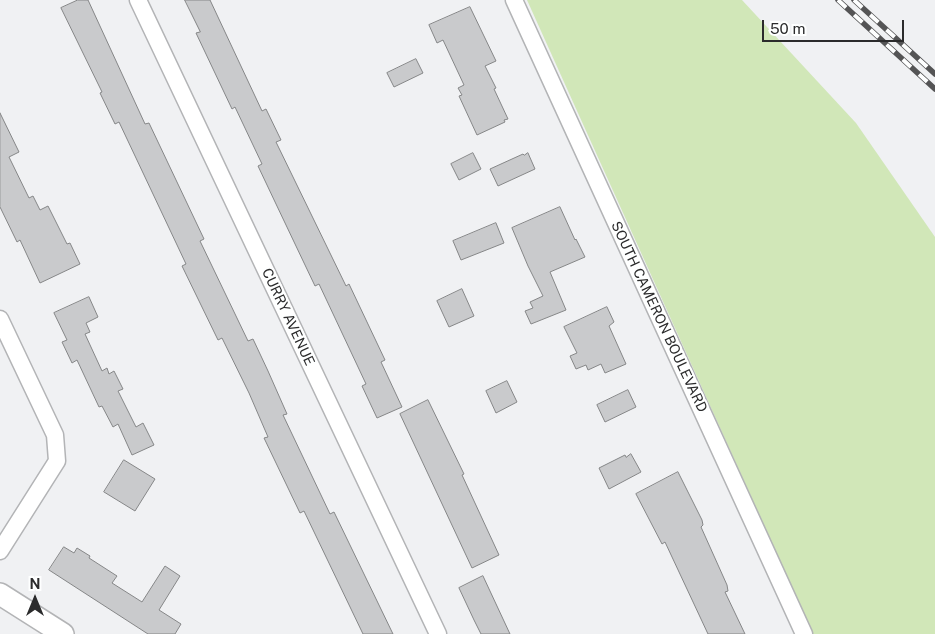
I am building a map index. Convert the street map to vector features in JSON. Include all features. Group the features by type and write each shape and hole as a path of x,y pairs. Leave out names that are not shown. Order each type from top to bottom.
{"street":[{"name":"CURRY AVENUE","path":"138,0 438,634"},
{"name":"SOUTH CAMERON BOULEVARD","path":"514,0 804,634"},
{"path":"0,319 55,435 57,461 0,552"},
{"path":"0,594 63,634"}],"green space":[{"path":"527,0 742,0 856,123 935,237 935,634 813,634"}],"building":[{"path":"78,0 88,0 145,124 149,123 204,239 200,241 248,341 253,339 287,414 283,415 330,514 334,512 393,634 363,634 304,511 300,513 264,438 268,437 249,393 222,338 218,340 182,266 186,264 119,122 115,124 100,93 102,92 61,8"},
{"path":"185,0 210,0 262,111 266,109 281,140 276,142 346,286 349,284 385,360 381,362 402,407 377,418 362,386 366,384 319,284 315,286 258,166 262,164 235,107 232,109 196,33 200,32"},
{"path":"470,7 496,61 485,66 508,119 477,135 459,96 462,95 458,88 464,85 443,40 437,43 429,25"},
{"path":"416,59 423,73 394,87 387,73"},
{"path":"0,113 19,152 9,157 29,198 33,196 40,210 48,206 67,244 70,243 80,264 40,283 20,240 17,242 0,207"},
{"path":"473,153 481,169 459,180 451,164"},
{"path":"528,153 535,169 498,186 490,169"},
{"path":"560,207 585,257 550,272 566,310 531,324 525,311 533,308 530,302 543,296 512,228"},
{"path":"496,223 504,243 461,260 453,241"},
{"path":"462,289 474,316 449,327 437,301"},
{"path":"89,297 98,317 86,323 90,332 85,334 102,371 107,368 109,374 114,371 123,389 118,391 136,427 143,423 154,445 132,455 118,424 113,427 102,406 99,407 77,360 72,363 62,342 67,340 54,313"},
{"path":"607,307 614,322 609,326 626,364 605,373 601,364 588,370 586,365 576,369 570,356 577,353 564,327"},
{"path":"507,381 517,402 496,413 486,391"},
{"path":"628,390 636,407 605,422 597,405"},
{"path":"428,400 464,474 462,475 499,555 472,568 400,414"},
{"path":"631,454 641,472 609,489 599,468"},
{"path":"124,460 155,479 135,511 104,492"},
{"path":"678,472 702,520 703,525 701,527 727,585 728,591 725,592 745,634 708,634 665,542 662,544 636,494"},
{"path":"64,547 74,553 77,548 90,556 89,558 117,576 112,583 142,602 165,566 180,576 159,610 181,624 175,634 148,634 49,570"},
{"path":"483,576 510,634 481,634 459,588"}],"railway":[{"path":"838,0 935,89"},
{"path":"854,0 935,74"}]}
